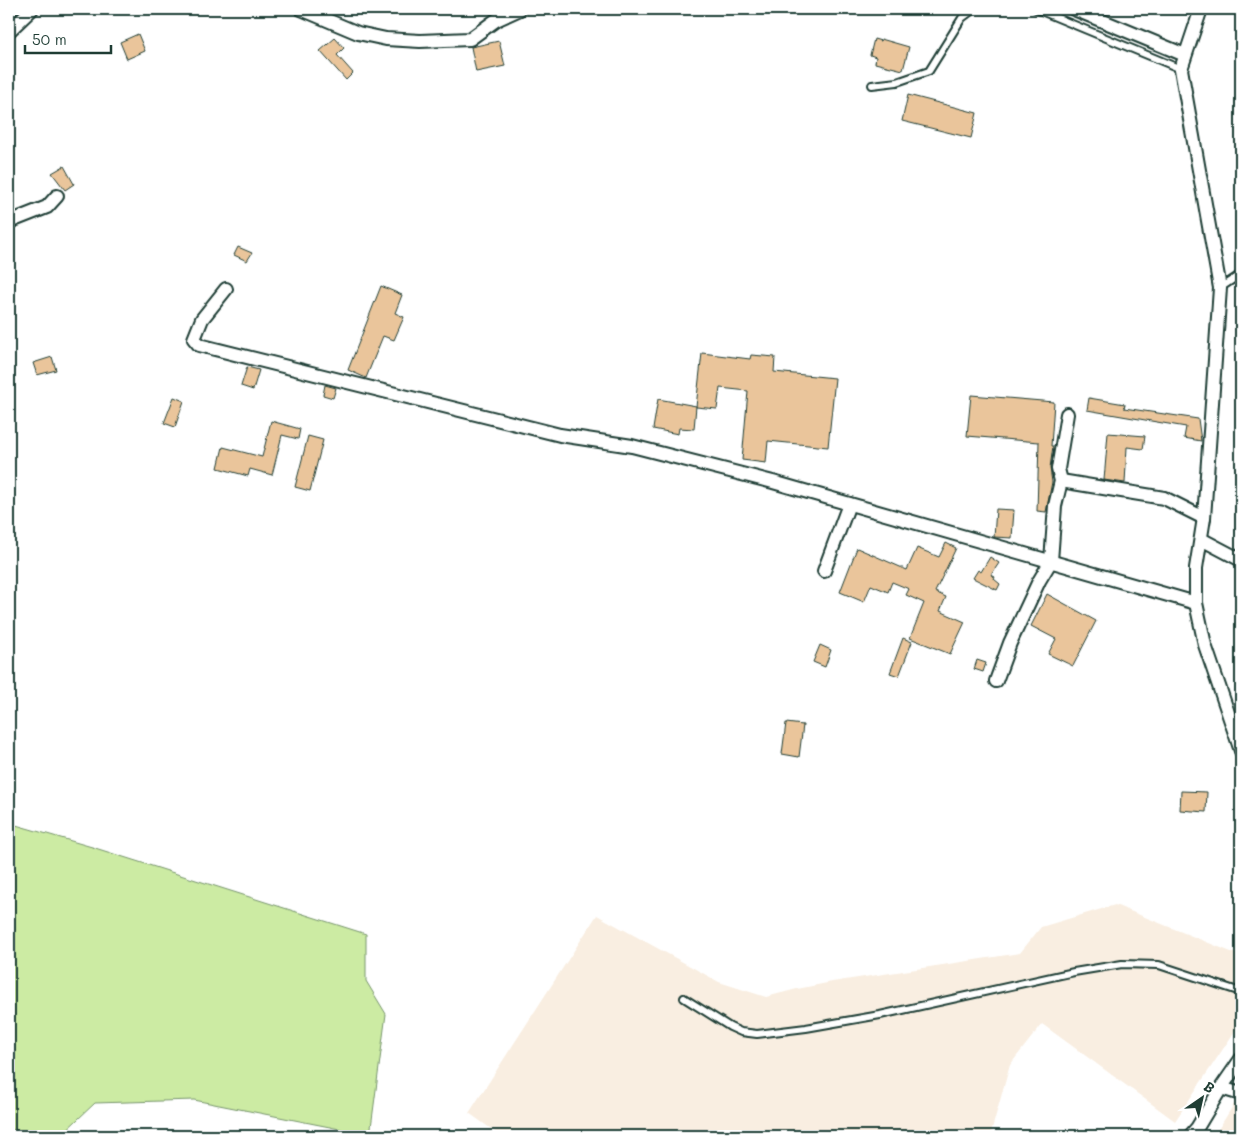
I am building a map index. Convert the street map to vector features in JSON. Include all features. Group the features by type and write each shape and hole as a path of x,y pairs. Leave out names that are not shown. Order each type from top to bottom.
{"street":[{"path":"9,32 32,9"},
{"path":"301,9 358,33 420,41 470,40 496,20 520,9"},
{"path":"1074,9 1185,55"},
{"path":"1201,9 1181,69 1220,288 1204,518 1196,568 1196,603 1205,645 1241,751"},
{"path":"9,222 47,207 57,196"},
{"path":"226,289 202,319 196,330 194,339 199,345 560,435 632,446 773,482 1196,603"},
{"path":"996,681 1010,643 1050,561 1056,506 1061,481 1058,469 1066,414"},
{"path":"1061,481 1164,498 1204,518"},
{"path":"824,571 849,504"},
{"path":"1201,539 1241,560"},
{"path":"1190,1136 1198,1128 1221,1088 1241,1059"},
{"path":"1221,1088 1241,1094"}],"lane":[{"path":"872,85 897,82 929,71 962,18 974,9"},
{"path":"1036,9 1181,69"},
{"path":"1220,288 1241,274"},
{"path":"684,998 730,1027 741,1032 757,1034 806,1028 880,1015 1074,972 1122,964 1159,965 1241,992"}],"shaded area":[{"path":"1115,905 1241,956 1241,1022 1175,1121 1042,1024 1010,1065 990,1136 501,1136 469,1113 597,915 719,982 766,997 832,982 1020,953 1041,927"},
{"path":"1241,1093 1241,1136 1214,1136"}],"green space":[{"path":"9,823 92,847 366,934 366,981 386,1014 370,1135 194,1100 95,1103 60,1136 24,1136 9,1127"}],"building":[{"path":"138,34 145,51 127,59 120,42"},
{"path":"335,38 344,48 337,55 353,73 346,80 320,51"},
{"path":"874,39 881,41 881,39 909,47 903,70 875,63 876,57 870,55"},
{"path":"499,41 505,66 476,72 471,47"},
{"path":"908,95 977,113 971,138 902,121"},
{"path":"64,166 74,184 65,190 52,173"},
{"path":"238,247 252,253 247,261 234,255"},
{"path":"381,286 402,295 395,313 404,317 394,340 383,336 366,378 348,370"},
{"path":"702,353 750,359 751,355 775,357 774,372 835,378 828,447 768,441 766,463 742,460 748,391 720,388 717,409 696,407"},
{"path":"52,357 56,370 37,375 33,363"},
{"path":"247,367 259,370 253,390 241,386"},
{"path":"325,385 336,388 333,398 323,395"},
{"path":"971,395 1054,402 1051,446 1053,446 1050,468 1052,482 1046,512 1037,511 1039,442 967,436"},
{"path":"174,397 184,401 175,427 164,423"},
{"path":"1089,398 1125,404 1124,408 1198,419 1201,441 1184,438 1186,427 1087,410"},
{"path":"658,399 696,406 694,429 679,428 678,434 653,429"},
{"path":"271,421 300,429 298,439 282,435 272,475 250,469 248,476 218,468 223,447 262,457"},
{"path":"1108,433 1145,436 1143,449 1127,447 1125,483 1104,480"},
{"path":"308,436 323,440 310,491 295,487"},
{"path":"996,509 1014,510 1012,538 994,537"},
{"path":"946,543 956,548 935,592 946,597 940,611 965,622 950,654 910,638 924,603 906,595 909,589 892,582 888,592 871,585 864,602 840,592 857,548 907,570 917,548 939,557"},
{"path":"990,557 999,563 991,575 1000,584 997,590 973,578 978,570 981,572"},
{"path":"1047,594 1096,621 1073,666 1048,654 1056,639 1031,626"},
{"path":"903,638 912,642 899,676 890,673"},
{"path":"820,645 831,650 825,667 813,662"},
{"path":"977,660 986,663 983,672 974,669"},
{"path":"786,723 803,725 799,757 782,754"},
{"path":"1181,791 1207,792 1206,812 1180,810"}]}
